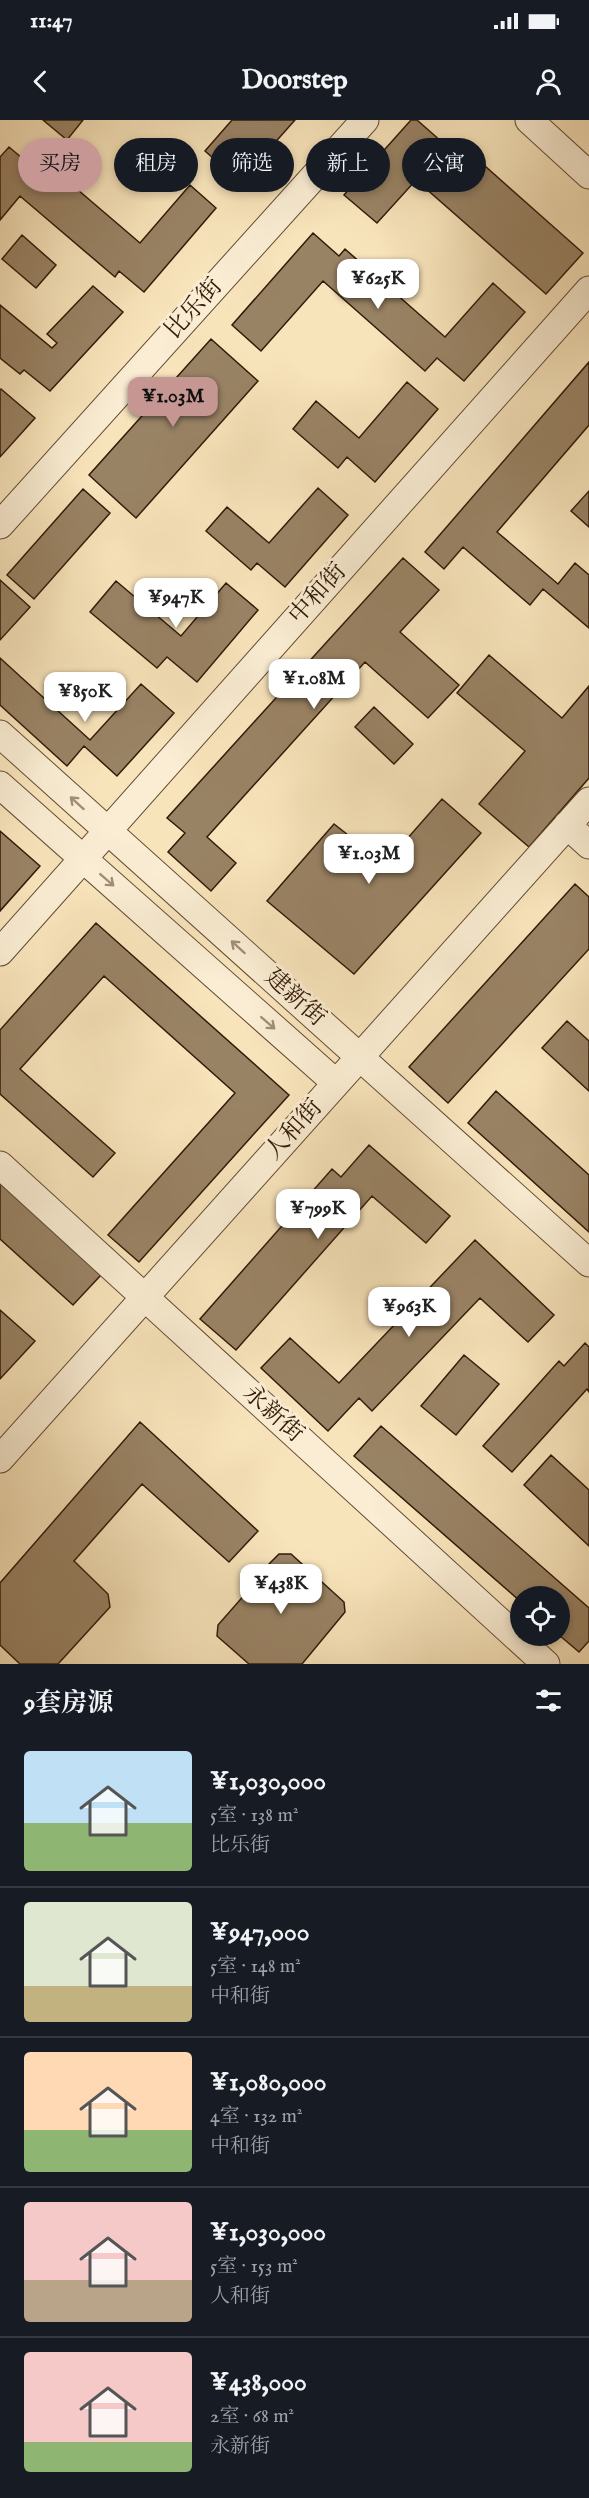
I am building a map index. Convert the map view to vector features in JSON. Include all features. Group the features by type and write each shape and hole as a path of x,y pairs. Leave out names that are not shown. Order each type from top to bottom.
{"street":[{"name":"比乐街","path":"0,525 365,120"},
{"path":"529,120 589,175"},
{"name":"中和街","path":"0,952 589,290"},
{"name":"建新街","path":"0,734 589,1263"},
{"name":"建新街","path":"0,785 336,1083"},
{"name":"人和街","path":"0,1459 589,801"},
{"path":"567,825 589,845"},
{"name":"永新街","path":"0,1165 546,1664"}],"building":[{"path":"43,120 83,120 69,138 65,138"},
{"path":"232,120 295,120 279,138 216,138"},
{"path":"411,120 417,120 437,138 402,138 402,192 405,192 377,223 344,195 347,192 390,192 390,144"},
{"path":"210,145 210,155 205,151"},
{"path":"9,147 18,155 18,192 80,192 140,243 184,192 198,192 216,208 144,292 119,271 115,277 20,196 0,220 0,157"},
{"path":"486,167 583,253 546,294 430,192 486,192"},
{"path":"313,233 339,256 345,249 445,337 493,283 525,312 464,381 437,358 425,371 323,281 261,351 232,325"},
{"path":"22,235 56,265 36,288 2,259"},
{"path":"93,286 123,312 50,391 24,370 20,374 0,358 0,305 52,348 57,343 47,334"},
{"path":"211,339 258,381 136,518 89,475"},
{"path":"589,362 589,425 497,532 558,584 575,563 589,575 589,628 543,589 530,605 463,547 444,569 425,552"},
{"path":"407,382 438,409 375,482 347,457 338,468 293,429 316,401 359,438"},
{"path":"0,390 35,418 0,457"},
{"path":"318,488 348,515 285,587 257,563 251,570 206,531 227,507 269,543"},
{"path":"83,489 110,513 34,599 7,575"},
{"path":"589,491 589,527 571,511"},
{"path":"403,558 439,590 400,632 459,685 428,718 365,662 207,837 236,863 211,891 168,852 185,833 167,818"},
{"path":"0,580 30,607 0,640"},
{"path":"116,581 181,636 226,583 258,610 197,682 167,657 157,668 90,612"},
{"path":"489,655 562,718 589,686 589,778 529,847 479,804 525,751 457,693"},
{"path":"0,658 90,740 141,684 174,713 117,776 84,746 67,766 0,705"},
{"path":"374,707 413,744 394,764 355,727"},
{"path":"442,799 481,833 354,974 267,901 334,824 385,864"},
{"path":"0,831 40,866 0,911"},
{"path":"575,884 589,897 589,949 448,1103 409,1067"},
{"path":"96,923 289,1095 139,1262 108,1235 235,1093 104,976 20,1069 115,1153 93,1177 0,1094 0,1030"},
{"path":"567,1021 589,1041 589,1091 542,1048"},
{"path":"496,1091 589,1175 589,1232 468,1123"},
{"path":"369,1145 450,1216 426,1243 372,1196 236,1350 200,1319 332,1169 341,1177"},
{"path":"0,1181 101,1275 73,1305 0,1239"},
{"path":"475,1240 554,1315 528,1342 480,1298 372,1411 359,1398 328,1431 261,1368 290,1338 339,1383"},
{"path":"0,1310 35,1341 0,1379"},
{"path":"585,1343 589,1347 589,1392 587,1389 512,1472 483,1446 559,1361 564,1366"},
{"path":"464,1355 499,1384 456,1435 421,1406"},
{"path":"140,1422 258,1531 229,1562 142,1484 74,1561 108,1594 110,1607 58,1664 20,1664 0,1645 0,1583"},
{"path":"381,1426 564,1586 510,1586 510,1592 354,1456"},
{"path":"551,1455 589,1490 589,1546 524,1485"},
{"path":"279,1554 291,1554 344,1602 345,1612 302,1664 249,1664 217,1636 218,1625 254,1584 256,1577"},
{"path":"570,1591 589,1608 589,1641 579,1652 570,1644"}]}
